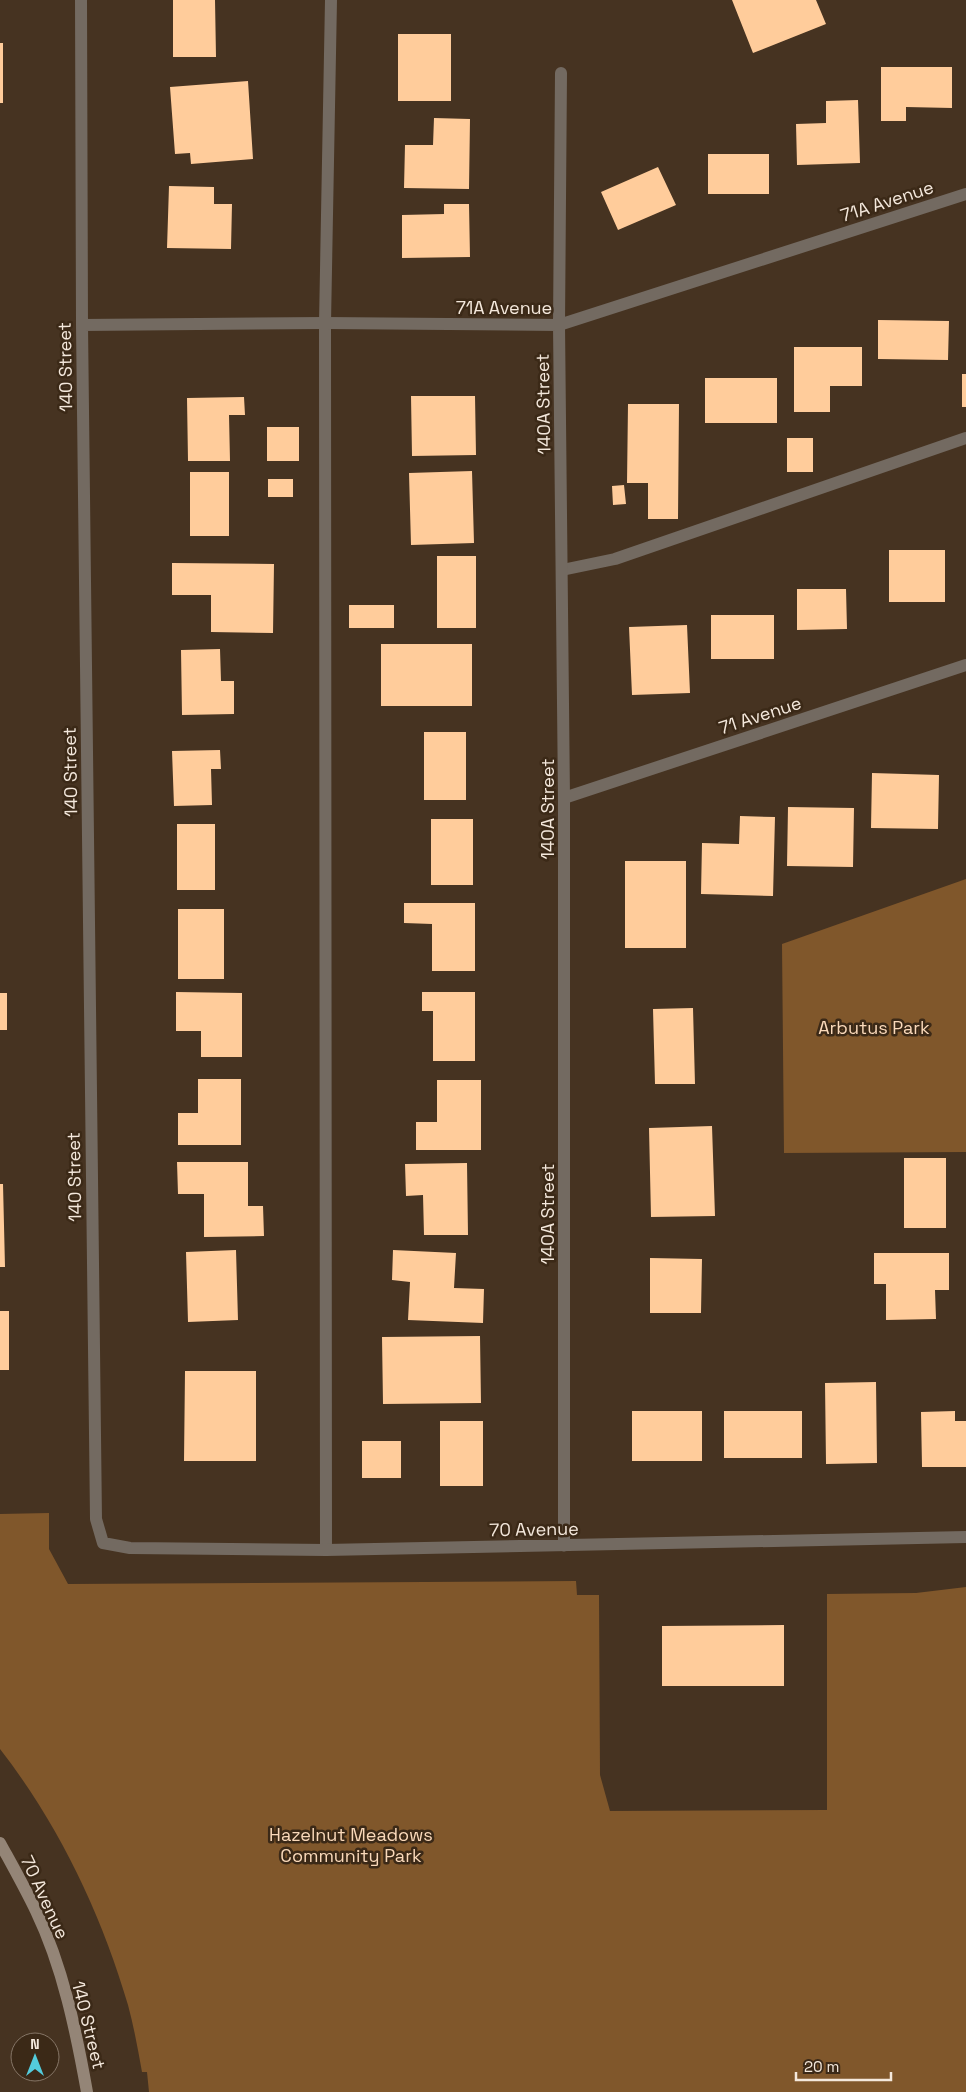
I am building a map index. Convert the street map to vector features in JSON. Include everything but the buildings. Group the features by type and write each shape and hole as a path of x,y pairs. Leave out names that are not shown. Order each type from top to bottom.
{"street":[{"name":"140 Street","path":"81,0 82,325 96,1519 103,1543"},
{"path":"326,1550 326,323 331,0"},
{"name":"140A Street","path":"561,73 559,326 564,798 564,1546"},
{"name":"71A Avenue","path":"82,325 326,323 559,326 966,194"},
{"path":"562,570 615,559 966,438"},
{"name":"71 Avenue","path":"564,798 966,664"},
{"name":"70 Avenue","path":"103,1543 130,1548 326,1550 966,1536"},
{"name":"70 Avenue","path":"0,1843 36,1912 56,1966"},
{"name":"140 Street","path":"56,1966 77,2035 87,2092"}],"green space":[{"name":"Arbutus Park","path":"966,879 966,1152 784,1153 782,944"},
{"name":"Hazelnut Meadows Community Park","path":"49,1513 49,1549 68,1584 576,1581 577,1595 599,1595 600,1775 610,1811 827,1810 827,1594 916,1593 966,1587 966,2092 149,2092 147,2072 142,2072 128,2005 105,1937 91,1904 76,1871 41,1808 0,1749 0,1514"}]}
